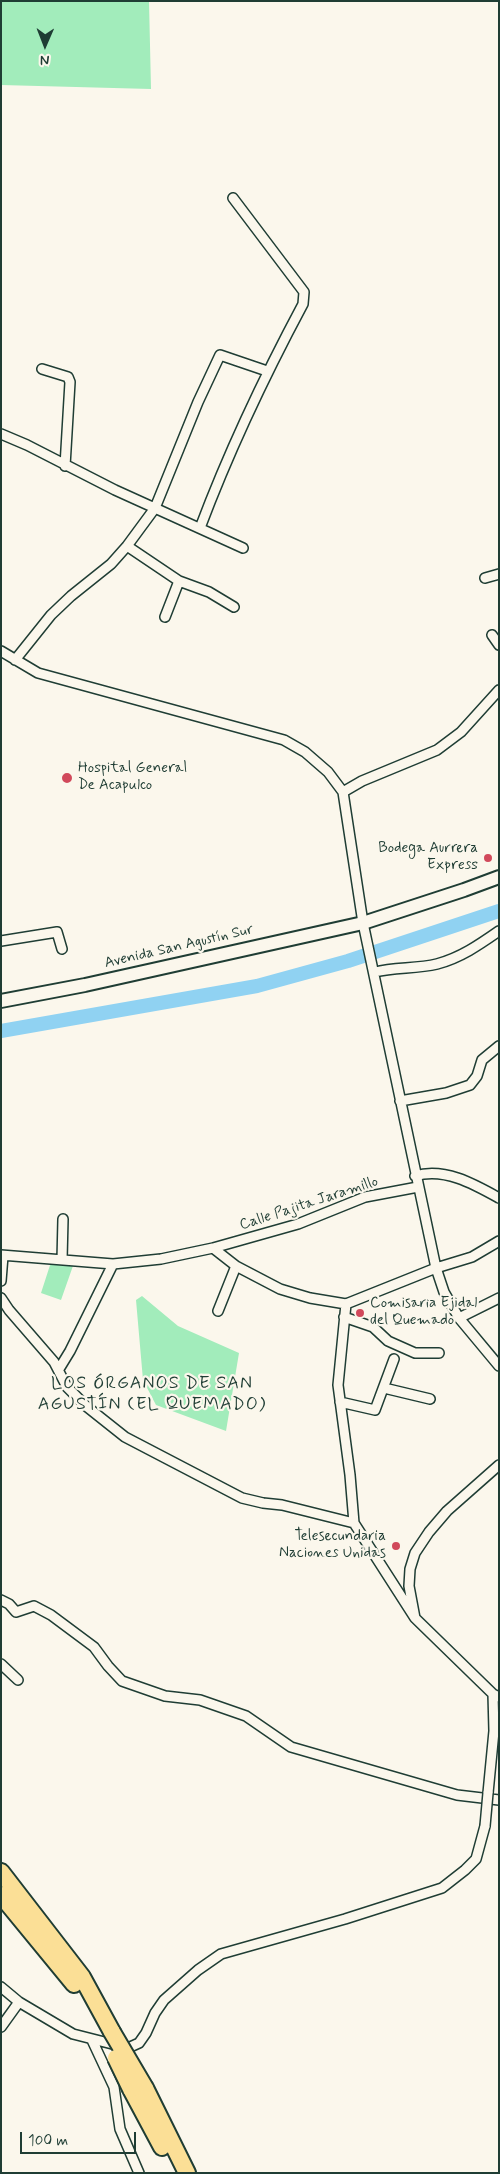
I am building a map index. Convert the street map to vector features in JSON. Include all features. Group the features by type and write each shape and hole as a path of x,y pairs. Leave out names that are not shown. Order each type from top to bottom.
{"highway":[{"path":"1,1872 82,1978 102,2035"},
{"path":"1,1895 74,1985 102,2035 138,2088 187,2173"},
{"path":"138,2088 176,2173"}],"main road":[{"name":"Avenida San Agustín Sur","path":"1,1001 85,985 363,923 499,877"}],"street":[{"path":"200,528 267,371 303,304 304,292 233,198"},
{"path":"15,660 51,615 71,596 111,564 155,508 198,402 220,355 267,371"},
{"path":"42,369 68,376 70,382 65,466"},
{"path":"1,434 27,445 65,466 243,548"},
{"path":"127,546 179,581 209,592 234,607"},
{"path":"485,578 499,574"},
{"path":"164,617 179,581"},
{"path":"492,635 499,645"},
{"path":"1,651 38,673 284,740 305,752 328,772 343,792 363,923 374,969 415,1176 436,1268 444,1292 460,1318 498,1362"},
{"path":"343,792 362,781 437,750 461,732 499,690"},
{"path":"374,969 437,964 470,952 499,931"},
{"path":"1,941 58,932 62,949"},
{"path":"400,1101 446,1093 470,1085 477,1076 482,1060 499,1046"},
{"path":"415,1176 424,1173 442,1174 460,1179 499,1198"},
{"name":"Calle Pajita Jaramillo","path":"2,1256 113,1264 161,1258 213,1248 298,1224 365,1197 418,1187"},
{"path":"62,1260 63,1219"},
{"path":"213,1248 236,1266 280,1289 310,1298 346,1304 436,1268 472,1257 499,1241"},
{"path":"1,1281 2,1256"},
{"path":"59,1369 113,1264"},
{"path":"218,1311 236,1266"},
{"path":"1,1298 59,1369 73,1394 125,1437 156,1455 242,1498 282,1505 354,1523"},
{"path":"460,1318 499,1298"},
{"path":"1,1987 19,2002 57,2027 73,2034 102,2035 128,2048 138,2043 164,2000 198,1970 221,1954 345,1919 442,1888 476,1859 486,1826 496,1695 415,1618 354,1523 338,1374 346,1304"},
{"path":"344,1317 373,1327 388,1341 416,1353 439,1353"},
{"path":"340,1402 374,1410 394,1359"},
{"path":"384,1388 430,1399"},
{"path":"415,1618 409,1586 410,1569 415,1553 428,1532 447,1511 499,1465"},
{"path":"1,1600 9,1604 16,1612 34,1606 51,1615 94,1647 122,1681 165,1696 200,1700 246,1716 291,1748 450,1793 499,1800"},
{"path":"1,1664 18,1680"},
{"path":"1,2027 19,2002"},
{"path":"102,2035 114,2087 120,2129 139,2173"}],"green space":[{"path":"1,1 149,1 151,89 1,85"},
{"path":"52,1259 74,1263 61,1300 41,1293"},
{"path":"142,1296 178,1326 239,1353 226,1431 156,1405 143,1380 136,1300"}],"waterway":[{"path":"1,1031 257,986 348,961 499,911"}],"place":[{"name":"Hospital General De Acapulco","path":"67,778"},
{"name":"Bodega Aurrera Express","path":"488,858"},
{"name":"Comisaria Ejidal del Quemado","path":"360,1313"},
{"name":"Telesecundaria Naciones Unidas","path":"396,1546"}],"district":[{"name":"LOS ÓRGANOS DE SAN AGUSTÍN (EL QUEMADO)","path":"152,1394"}]}
